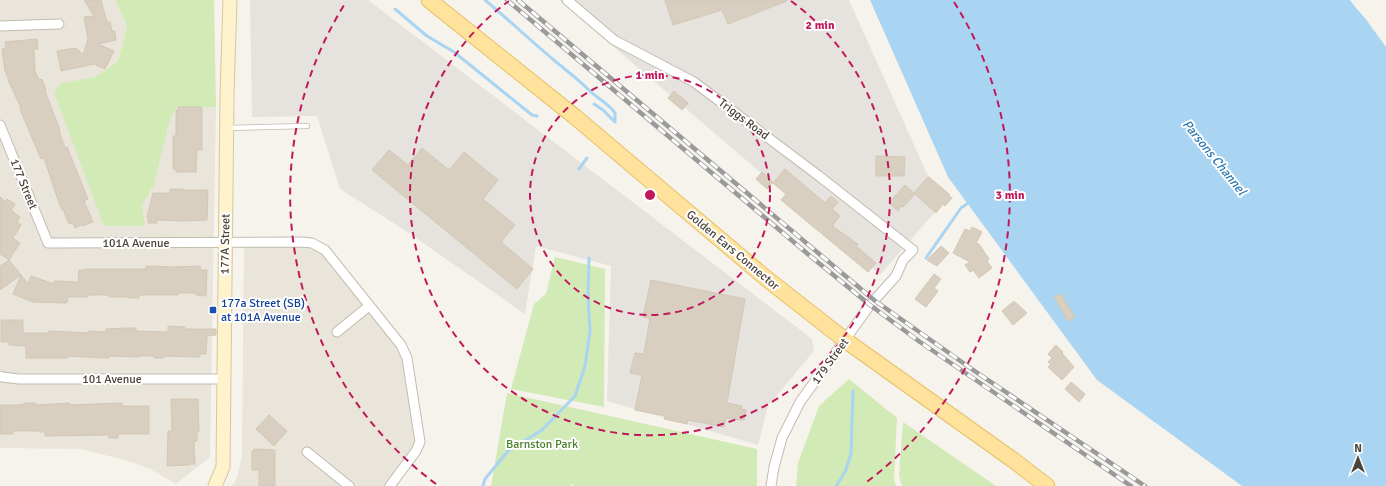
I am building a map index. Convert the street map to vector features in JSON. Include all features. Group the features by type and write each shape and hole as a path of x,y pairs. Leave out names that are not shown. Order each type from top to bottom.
{"main road":[{"name":"Golden Ears Connector","path":"429,0 574,116 767,279 845,340 1047,486"}],"street":[{"name":"177A Street","path":"215,486 223,467 225,243 230,0"},
{"name":"Triggs Road","path":"567,0 614,40 694,82 819,176 913,250"},
{"path":"0,26 59,24"},
{"name":"177 Street","path":"0,125 48,243"},
{"name":"101A Avenue","path":"48,243 301,242 316,245 328,254 406,354 420,436 419,447 390,486"},
{"name":"179 Street","path":"771,486 774,467 782,438 800,402 874,300 896,276 903,260 913,250"},
{"path":"337,332 369,306"},
{"name":"101 Avenue","path":"0,376 19,379 224,379"},
{"path":"307,452 349,486"}],"lane":[{"path":"227,128 307,126"}],"shaded area":[{"path":"0,0 115,0 127,25 118,60 95,77 61,83 142,205 154,185 169,123 176,107 216,107 210,457 176,484 150,469 128,461 81,449 0,448"},
{"path":"250,0 368,0 812,339 814,351 768,406 758,445 607,401 611,266 536,246 525,314 406,231 340,189 317,116 252,117"},
{"path":"559,0 849,0 941,205 880,275"},
{"path":"301,244 319,248 402,350 418,441 387,486 232,486 237,478 242,456 244,245"}],"green space":[{"path":"115,0 214,0 216,107 176,107 169,123 154,185 142,205 145,226 104,226 54,93 61,83 95,77 118,61 127,25"},
{"path":"555,257 605,269 604,407 511,389 534,304 546,294"},
{"path":"849,379 897,418 894,480 896,486 796,486 798,463 819,406"},
{"name":"Barnston Park","path":"507,393 757,449 757,486 573,486 572,484 570,486 491,486"},
{"path":"903,422 996,486 902,486 899,476"}],"water":[{"name":"Parsons Channel","path":"870,0 1350,0 1386,47 1386,486 1242,486 1097,380 948,177"}],"building":[{"path":"84,0 101,0 107,22 110,22 112,31 115,31 116,40 98,44 114,51 105,69 94,64 61,71 57,51 76,48 83,55 88,39 84,17 94,16"},
{"path":"665,0 787,1 728,24 722,10 673,25"},
{"path":"37,39 38,49 34,49 35,71 39,80 42,79 65,148 67,147 88,199 84,201 93,222 75,228 73,223 69,224 63,209 62,210 44,158 41,159 20,109 21,108 8,80 8,76 5,72 2,49 6,48 5,42"},
{"path":"674,91 688,103 682,110 668,98"},
{"path":"178,107 202,108 202,150 197,150 196,172 176,172 176,169 173,169 173,136 176,136 176,110 178,110"},
{"path":"422,148 449,170 464,152 498,180 483,199 515,225 501,242 533,269 517,289 372,170 389,150 408,165"},
{"path":"876,156 905,157 904,176 876,176"},
{"path":"785,169 825,203 831,196 838,202 832,209 840,216 832,226 858,244 856,246 876,263 868,272 781,200 786,194 773,183"},
{"path":"762,172 773,182 767,189 756,179"},
{"path":"928,177 952,198 945,206 943,204 936,213 915,194 898,211 889,203 905,185 914,193"},
{"path":"170,189 208,190 207,220 157,220 157,223 148,223 147,217 153,193 170,193"},
{"path":"0,197 5,201 7,199 15,204 11,210 20,217 17,222 21,225 13,238 20,243 9,260 0,254"},
{"path":"972,227 982,232 976,243 979,244 989,259 987,261 992,268 979,278 973,270 970,272 965,265 970,262 953,253 965,229 970,231"},
{"path":"941,246 949,253 937,266 927,260"},
{"path":"9,260 21,275 0,290 0,266"},
{"path":"146,266 200,266 201,270 207,270 206,296 196,295 196,293 178,293 178,295 139,295 139,298 109,297 109,295 88,295 88,297 68,297 67,303 33,302 13,294 21,275 28,284 31,276 54,284 54,281 78,282 79,270 84,269 146,269"},
{"path":"934,274 941,279 934,288 938,291 926,307 915,299"},
{"path":"651,280 745,299 727,403 742,406 741,409 746,410 744,420 726,418 724,427 688,420 687,424 664,419 665,416 635,410 642,375 630,373 635,353 644,354 650,318 643,317"},
{"path":"1061,294 1075,317 1068,321 1054,297"},
{"path":"1014,301 1027,313 1013,325 1002,311"},
{"path":"1,320 23,320 23,333 49,333 49,331 89,333 89,331 106,332 106,329 124,328 136,328 136,331 168,332 168,326 185,327 185,329 216,329 216,335 207,336 206,354 200,354 200,357 164,356 164,358 154,358 154,356 109,356 109,358 100,358 68,356 68,358 26,358 26,346 9,345 9,342 1,342"},
{"path":"1056,345 1074,367 1062,380 1048,367 1051,364 1048,362 1052,358 1048,354"},
{"path":"1071,382 1085,394 1079,402 1065,389"},
{"path":"171,399 198,399 199,432 197,432 197,441 194,441 195,464 167,466 168,431 172,431"},
{"path":"25,403 36,403 36,405 70,403 70,405 122,403 122,406 149,406 149,434 118,434 118,438 109,438 109,435 45,436 45,432 40,431 13,431 13,434 0,434 0,405 18,405"},
{"path":"269,415 287,431 274,446 256,429"},
{"path":"254,449 275,450 275,486 259,486 259,470 252,470 252,451 254,451"}],"waterway":[{"path":"485,0 593,94 609,106 615,113 615,122"},
{"path":"395,9 427,36 454,52 532,115 537,116"},
{"path":"594,104 603,110 615,122"},
{"path":"579,169 587,158"},
{"path":"926,258 961,208 971,201"},
{"path":"483,486 485,479 508,451 542,430 575,396 585,366 590,331 588,297 589,258"},
{"path":"836,486 845,472 851,454 853,391"}],"railway":[{"path":"507,0 870,305 920,342 1131,486"},
{"path":"518,0 874,300 976,372 1145,486"}],"place":[{"name":"177a Street (SB) at 101A Avenue","path":"213,310"}]}
